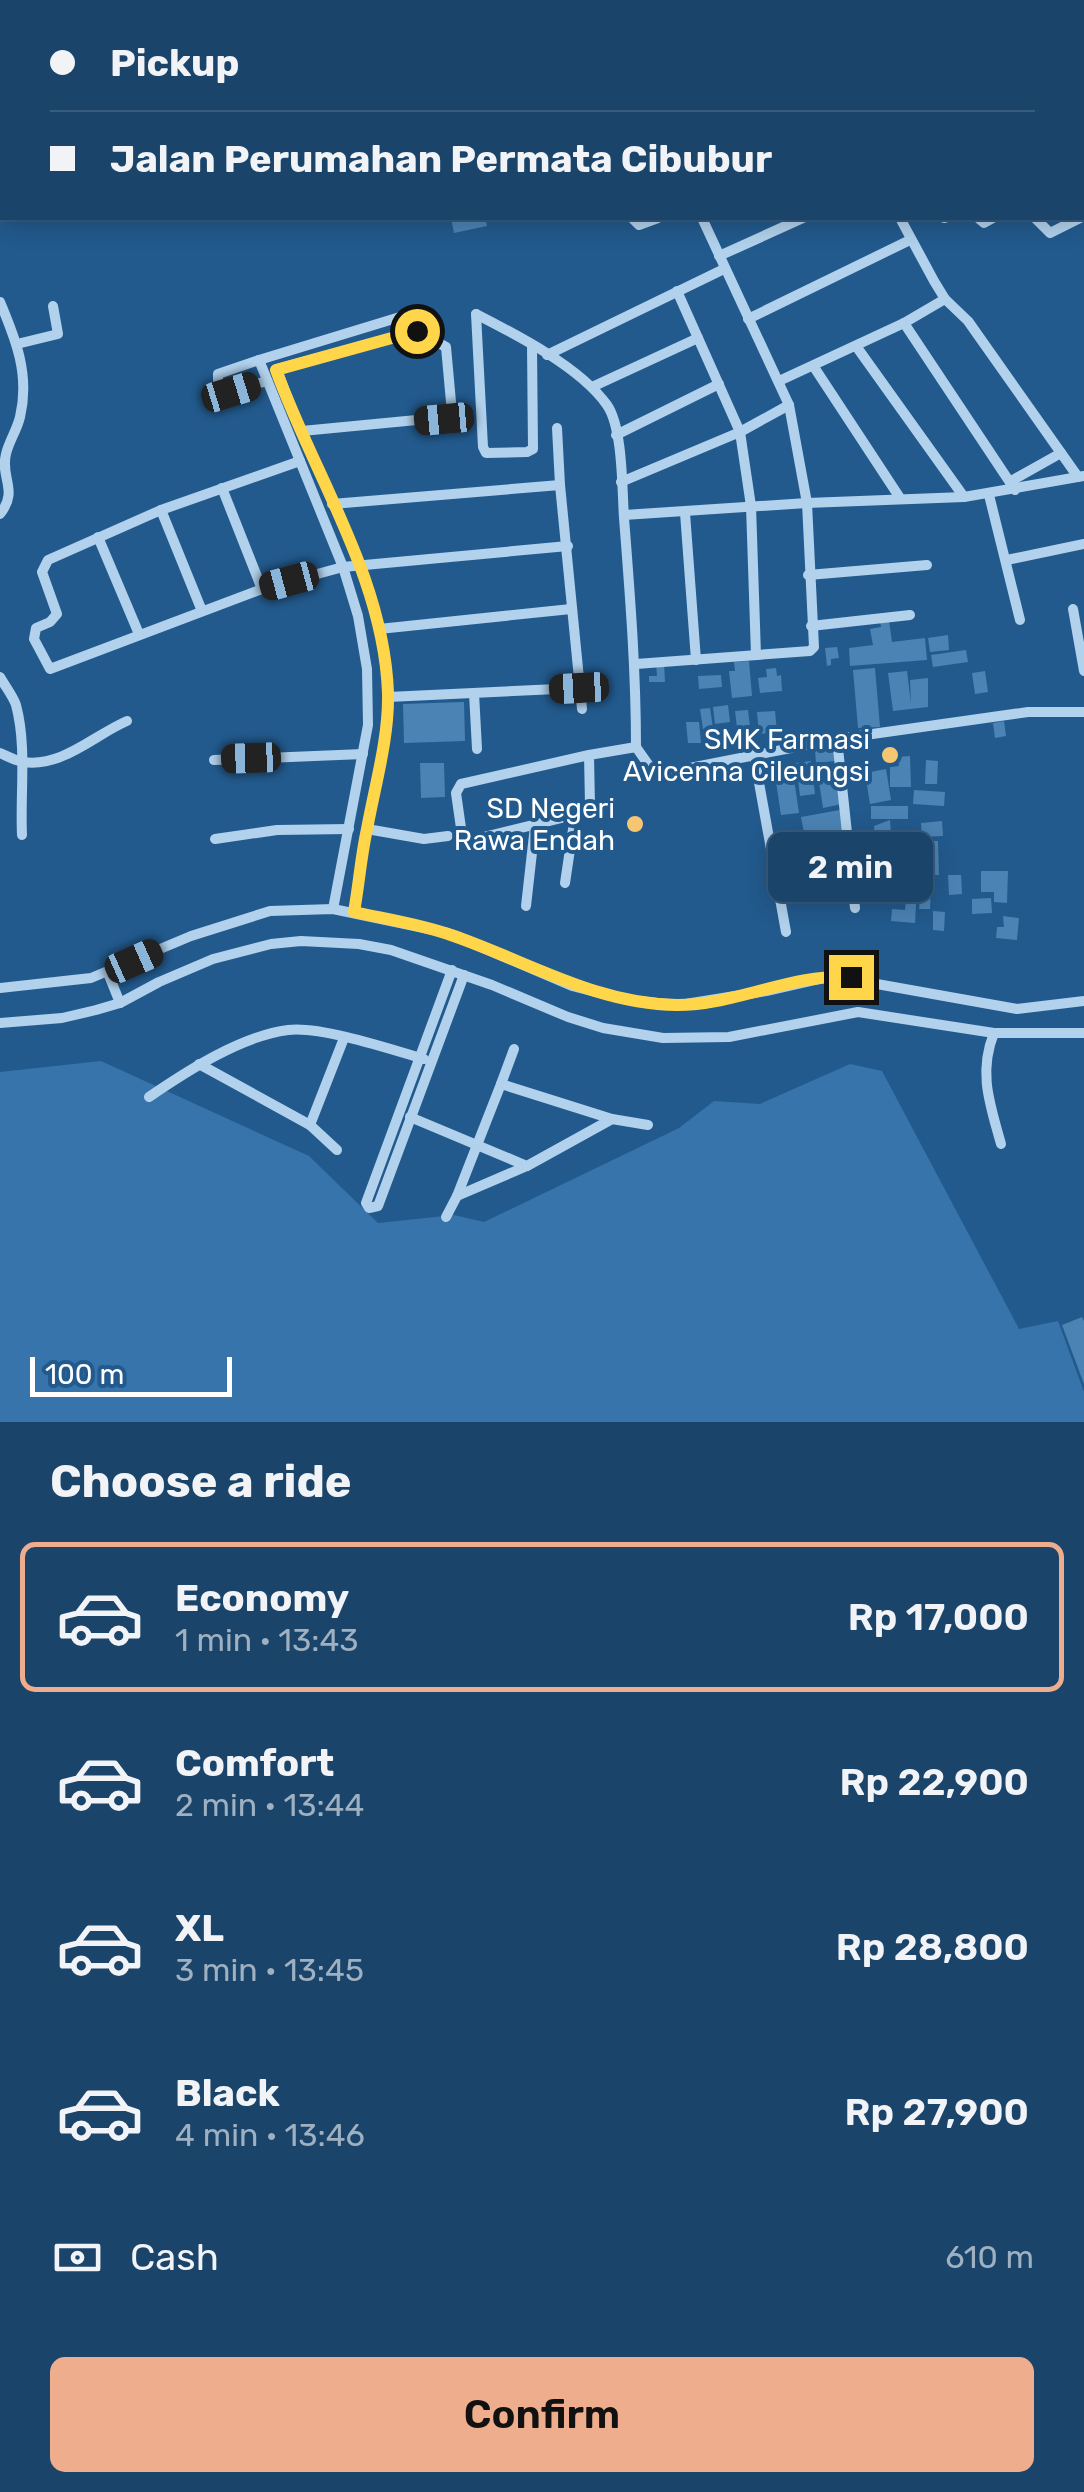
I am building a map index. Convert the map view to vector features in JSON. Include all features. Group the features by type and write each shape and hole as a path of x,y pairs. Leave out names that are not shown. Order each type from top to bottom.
{"street":[{"path":"636,664 812,650 814,645 807,503 788,405 703,220"},
{"path":"719,256 799,220"},
{"path":"901,220 945,299 968,321 1081,477"},
{"path":"1037,220 1050,233 1074,220"},
{"path":"748,318 910,240"},
{"path":"546,355 724,269"},
{"path":"676,290 740,432 751,506 756,655"},
{"path":"779,381 904,324 945,299"},
{"path":"0,302 18,344 24,380 19,421 6,455 10,496 0,514"},
{"path":"18,344 58,334 53,306"},
{"path":"302,431 450,416 452,392 446,347 417,331 276,370 228,392 218,382 218,374 414,314 417,331"},
{"path":"532,346 532,449 486,453 483,447 476,314 532,346 592,387 611,410 636,664 636,747 650,767 664,773 837,739 1028,712 1084,712"},
{"path":"904,324 1013,486"},
{"path":"592,387 698,338"},
{"path":"856,346 964,497"},
{"path":"272,356 332,504 351,565 367,669 368,725 333,909"},
{"path":"259,360 300,460 379,630 388,697 354,912"},
{"path":"814,366 900,498"},
{"path":"616,434 720,384"},
{"path":"621,482 740,432 788,405"},
{"path":"557,428 570,608 582,708"},
{"path":"1013,486 1061,454"},
{"path":"300,460 160,510 58,553 42,572 57,614 36,628 34,638 50,669 262,588 351,565 568,546"},
{"path":"624,515 989,495 1013,486 1081,477"},
{"path":"332,504 560,486"},
{"path":"222,488 262,588"},
{"path":"989,495 1020,620"},
{"path":"160,510 202,611"},
{"path":"685,513 696,660"},
{"path":"98,536 138,634"},
{"path":"1007,560 1084,544"},
{"path":"808,576 927,566"},
{"path":"379,630 570,608"},
{"path":"1072,609 1084,672"},
{"path":"811,626 910,615"},
{"path":"0,677 16,703 23,762 22,835"},
{"path":"388,697 579,688"},
{"path":"474,693 477,749"},
{"path":"0,753 23,762 75,752 100,733 127,721"},
{"path":"837,739 854,908"},
{"path":"588,754 590,805 586,812 463,842 458,788 480,777 588,754 636,747"},
{"path":"214,760 363,754"},
{"path":"754,755 786,932"},
{"path":"565,883 575,816"},
{"path":"526,906 535,826"},
{"path":"215,839 277,830 349,829"},
{"path":"366,830 424,839 448,836"},
{"path":"0,988 110,977 191,936 236,920 270,911 333,909 448,933 572,986 627,1000 679,1005 832,976 1017,1009 1084,1001"},
{"path":"0,1023 62,1018 119,999 213,959 300,941 375,947 458,973 568,1017 604,1028 664,1038 729,1037 858,1012 994,1034 1084,1034"},
{"path":"458,973 434,1063 378,1206 369,1208 366,1203 400,1113 458,973"},
{"path":"110,977 119,999"},
{"path":"149,1097 199,1064 257,1038 286,1030 344,1038 434,1063"},
{"path":"994,1034 987,1052 985,1086 1000,1144"},
{"path":"310,1125 344,1038"},
{"path":"446,1216 514,1049"},
{"path":"199,1064 310,1125 337,1150"},
{"path":"502,1084 612,1120 648,1126"},
{"path":"400,1113 527,1166"},
{"path":"457,1196 527,1166 612,1120"}],"shaded area":[{"path":"101,1061 309,1156 378,1223 454,1215 484,1222 679,1128 714,1101 760,1104 850,1064 882,1071 1019,1329 1058,1321 1084,1392 1084,1422 0,1422 0,1072"}],"building":[{"path":"451,220 486,220 487,226 454,233"},
{"path":"889,620 892,642 925,638 927,660 850,666 849,648 873,645 870,629"},
{"path":"948,635 949,650 930,652 928,638"},
{"path":"837,647 839,658 831,659 827,666 825,648"},
{"path":"966,650 968,662 933,667 931,655"},
{"path":"749,661 752,696 732,698 729,671 735,671 734,662"},
{"path":"656,663 664,663 665,682 649,682 649,676 657,676"},
{"path":"776,668 777,676 781,675 782,691 760,693 758,678 767,677 766,669"},
{"path":"875,668 880,727 858,728 853,670"},
{"path":"907,671 911,704 910,680 928,678 928,707 893,711 888,673"},
{"path":"985,671 988,692 975,694 972,673"},
{"path":"721,675 722,687 699,689 698,676"},
{"path":"464,702 465,741 404,743 403,704"},
{"path":"728,705 730,722 715,724 713,707"},
{"path":"710,708 713,728 703,729 700,709"},
{"path":"748,710 750,727 737,728 735,711"},
{"path":"775,711 777,732 759,734 757,712"},
{"path":"1004,721 1006,736 995,738 993,723"},
{"path":"686,722 699,722 701,743 688,743"},
{"path":"829,743 835,761 816,763 815,750 822,750 821,744"},
{"path":"910,756 911,787 890,787 890,767 899,766 898,757"},
{"path":"926,760 938,761 937,784 925,784"},
{"path":"811,761 815,794 800,796 796,763"},
{"path":"420,763 444,763 445,797 421,798"},
{"path":"886,769 891,800 870,804 865,773"},
{"path":"836,773 842,804 823,808 818,776"},
{"path":"794,779 799,813 781,815 776,782"},
{"path":"914,790 945,792 944,806 913,804"},
{"path":"871,806 908,806 908,819 871,819"},
{"path":"840,810 846,842 807,849 801,817"},
{"path":"890,820 891,833 875,835 874,826"},
{"path":"942,821 943,836 922,837 921,823"},
{"path":"800,836 801,848 787,849 786,838"},
{"path":"921,841 938,841 939,875 922,875"},
{"path":"842,846 845,859 822,863 820,849"},
{"path":"804,850 805,861 789,863 787,852"},
{"path":"817,850 823,882 814,883 808,852"},
{"path":"844,864 846,879 826,883 823,868"},
{"path":"806,868 810,886 794,889 791,871"},
{"path":"981,871 1008,871 1007,903 994,902 994,892 981,892"},
{"path":"948,875 961,875 962,894 949,895"},
{"path":"889,880 905,881 904,898 889,898"},
{"path":"907,886 917,887 915,923 891,921 892,909 905,910"},
{"path":"921,889 931,889 930,909 919,909"},
{"path":"991,898 992,913 972,914 972,899"},
{"path":"933,911 945,912 944,931 933,930"},
{"path":"1003,916 1019,918 1017,940 996,938 997,927 1004,927"},
{"path":"1082,1317 1084,1321 1084,1384 1062,1325"}],"place":[{"name":"SMK Farmasi Avicenna Cileungsi","path":"890,755"},
{"name":"SD Negeri Rawa Endah","path":"635,824"}],"route":[{"path":"417,331 276,370 358,564 379,630 386,675 388,697 382,746 354,912 448,933 572,986 627,1000 679,1005 832,976 851,977"}]}
